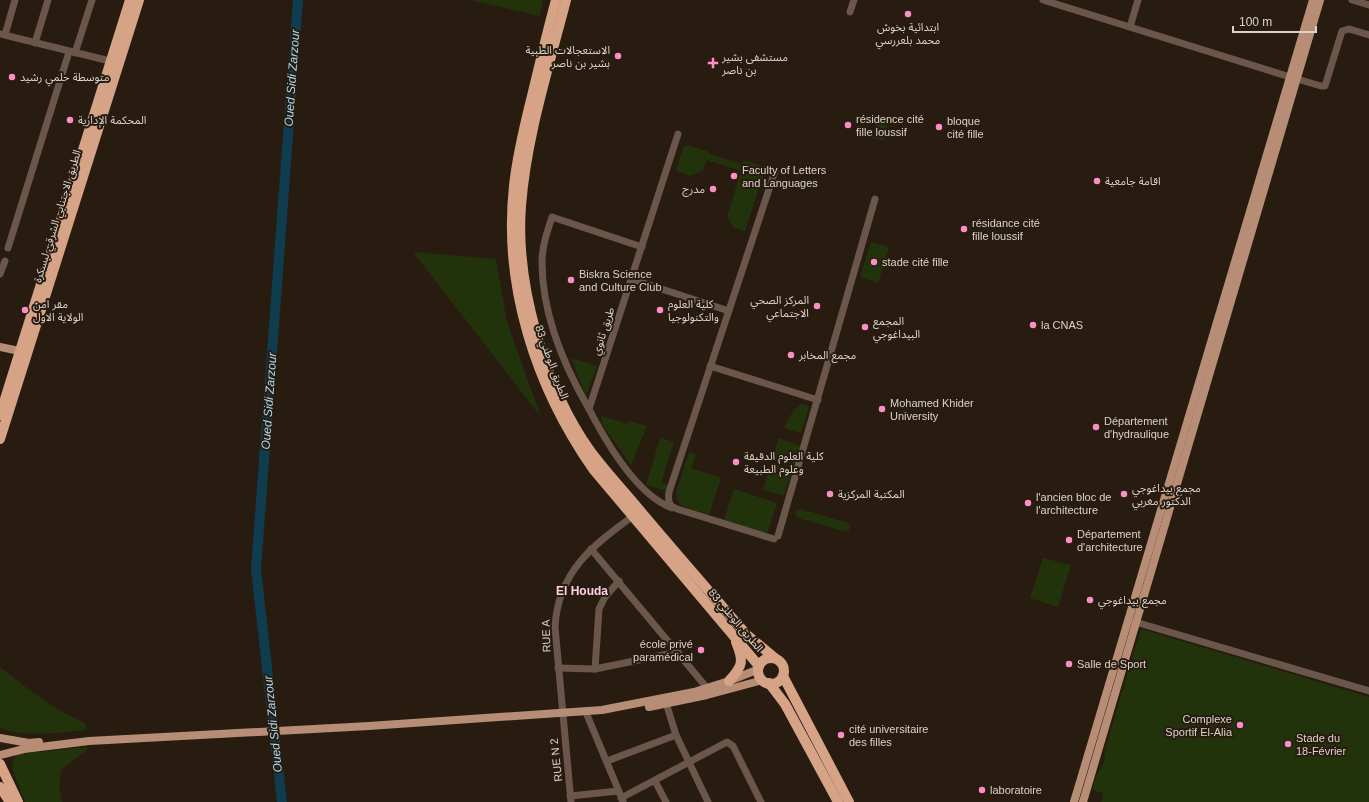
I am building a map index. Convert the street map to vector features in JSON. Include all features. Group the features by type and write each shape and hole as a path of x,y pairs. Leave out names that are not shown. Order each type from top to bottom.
{"highway":[{"name":"الطريق الاجتنابي الشرقي لبسكرة","path":"0,439 24,352 114,63 130,0"},
{"name":"الطريق الاجتنابي الشرقي لبسكرة","path":"114,63 139,0"},
{"name":"الطريق الوطني 83","path":"556,0 525,126 516,170 511,219 514,268 522,312 532,348 550,395 578,447 593,469 759,668"},
{"name":"الطريق الوطني 83","path":"566,0 528,151 521,206 521,244 526,292 539,342 561,400 591,452 746,634 774,658"},
{"name":"الطريق الاجتنابي الشرقي لبسكرة","path":"0,415 24,352"},
{"path":"729,681 739,671 742,662 742,656 733,637"},
{"path":"838,802 786,704 759,675 759,668 767,659 774,658 780,662 783,667 783,676 849,802"},
{"path":"766,682 776,683 783,676"},
{"path":"0,764 18,802"},
{"path":"0,787 10,802"}],"main road":[{"path":"1294,78 1313,0"},
{"path":"1074,802 1132,621 1294,78 1320,0"},
{"path":"0,347 24,352"},
{"path":"1083,802 1132,621"},
{"path":"563,715 632,705 707,688 729,681 759,668"},
{"path":"0,738 29,743 60,743 369,726 372,728 563,715 587,715 622,712 766,682"},
{"path":"0,755 60,743"}],"street":[{"path":"15,0 3,34 114,63"},
{"path":"35,43 48,0"},
{"path":"8,248 72,53 92,0"},
{"path":"850,12 854,0"},
{"path":"1043,0 1321,86 1325,86 1342,31 1349,29 1369,35"},
{"path":"1130,27 1138,0"},
{"path":"1352,0 1369,5"},
{"name":"طريق ثانوي","path":"589,409 678,134"},
{"path":"672,508 668,501 668,492 775,171"},
{"path":"642,247 552,217 544,244 542,261 544,290 555,332 569,369 604,439 646,491 660,503 672,508 776,538 818,400 875,199"},
{"path":"0,274 5,261"},
{"path":"631,279 729,311"},
{"path":"710,366 818,400"},
{"name":"RUE A","path":"563,715 555,626 559,597 570,577 591,549 632,516"},
{"path":"591,549 707,688"},
{"path":"595,669 599,609 605,597 619,582"},
{"path":"1132,621 1369,691"},
{"path":"558,668 595,669 678,652"},
{"path":"666,703 676,735 708,802"},
{"name":"RUE N 2","path":"563,715 571,799"},
{"path":"587,715 621,797"},
{"path":"607,761 676,735"},
{"path":"571,799 621,797 655,781 725,742 730,743 761,802"},
{"path":"655,781 666,802"}],"green space":[{"path":"470,0 543,0 540,16"},
{"path":"879,114 890,117 883,141 871,138"},
{"path":"688,145 709,152 709,154 742,164 743,160 766,167 745,231 734,228 727,217 741,171 707,160 703,170 691,176 676,171 683,148"},
{"name":"stade cité fille","path":"871,242 889,247 878,283 860,277"},
{"path":"413,252 496,259 507,322 541,417"},
{"path":"571,358 597,366 586,396"},
{"path":"801,404 809,406 801,433 784,428 793,411"},
{"path":"601,416 627,424 629,421 647,426 631,465 602,424"},
{"path":"660,438 674,442 661,483 668,485 666,491 646,485"},
{"path":"779,438 800,446 794,465 772,458"},
{"path":"689,452 696,454 691,468 721,478 709,515 681,506 678,502 676,493"},
{"path":"771,463 792,469 784,496 763,490"},
{"path":"734,489 777,503 767,534 724,520"},
{"path":"801,509 848,523 850,526 849,530 846,532 798,518 795,514 797,510"},
{"path":"1043,558 1071,565 1058,607 1030,598"},
{"name":"Complexe Sportif El-Alia","path":"1141,629 1369,697 1369,802 1101,802 1103,793 1092,790 1097,774 1105,759 1104,753"},
{"path":"0,667 41,698 85,723 87,730 33,734 0,728"},
{"path":"87,747 87,750 61,770 59,787 62,802 25,802 12,768 14,758 19,754"}],"waterway":[{"name":"Oued Sidi Zarzour","path":"282,802 256,569 298,0"}],"place":[{"name":"ابتدائية بخوش محمد بلعررسي","path":"908,14"},
{"name":"الاستعجالات الطبية بشير بن ناصر","path":"618,56"},
{"name":"مستشفى بشير بن ناصر","path":"713,63"},
{"name":"متوسطة حلمي رشيد","path":"12,77"},
{"name":"المحكمة الإدارية","path":"70,120"},
{"name":"résidence cité fille loussif","path":"848,125"},
{"name":"bloque cité fille","path":"939,127"},
{"name":"Faculty of Letters and Languages","path":"734,176"},
{"name":"اقامة جامعية","path":"1097,181"},
{"name":"مدرج","path":"713,189"},
{"name":"résidance cité fille loussif","path":"964,229"},
{"name":"stade cité fille","path":"874,262"},
{"name":"Biskra Science and Culture Club","path":"571,280"},
{"name":"المركز الصحي الاجتماعي","path":"817,306"},
{"name":"مقر امن الولاية الاول","path":"25,310"},
{"name":"كلية العلوم والتكنولوجيا","path":"660,310"},
{"name":"la CNAS","path":"1033,325"},
{"name":"المجمع البيداغوجي","path":"865,327"},
{"name":"مجمع المخابر","path":"791,355"},
{"name":"Mohamed Khider University","path":"882,409"},
{"name":"Département d'hydraulique","path":"1096,427"},
{"name":"كلية العلوم الدقيقة وعلوم الطبيعة","path":"736,462"},
{"name":"المكتبة المركزية","path":"830,494"},
{"name":"مجمع بيداغوجي الدكتور مغربي","path":"1124,494"},
{"name":"l'ancien bloc de l'architecture","path":"1028,503"},
{"name":"Département d'architecture","path":"1069,540"},
{"name":"مجمع بيداغوجي","path":"1090,600"},
{"name":"école privé paramédical","path":"701,650"},
{"name":"Salle de Sport","path":"1069,664"},
{"name":"Complexe Sportif El-Alia","path":"1240,725"},
{"name":"cité universitaire des filles","path":"841,735"},
{"name":"Stade du 18-Février","path":"1288,744"},
{"name":"laboratoire","path":"982,790"}],"district":[{"name":"El Houda","path":"582,591"}]}
